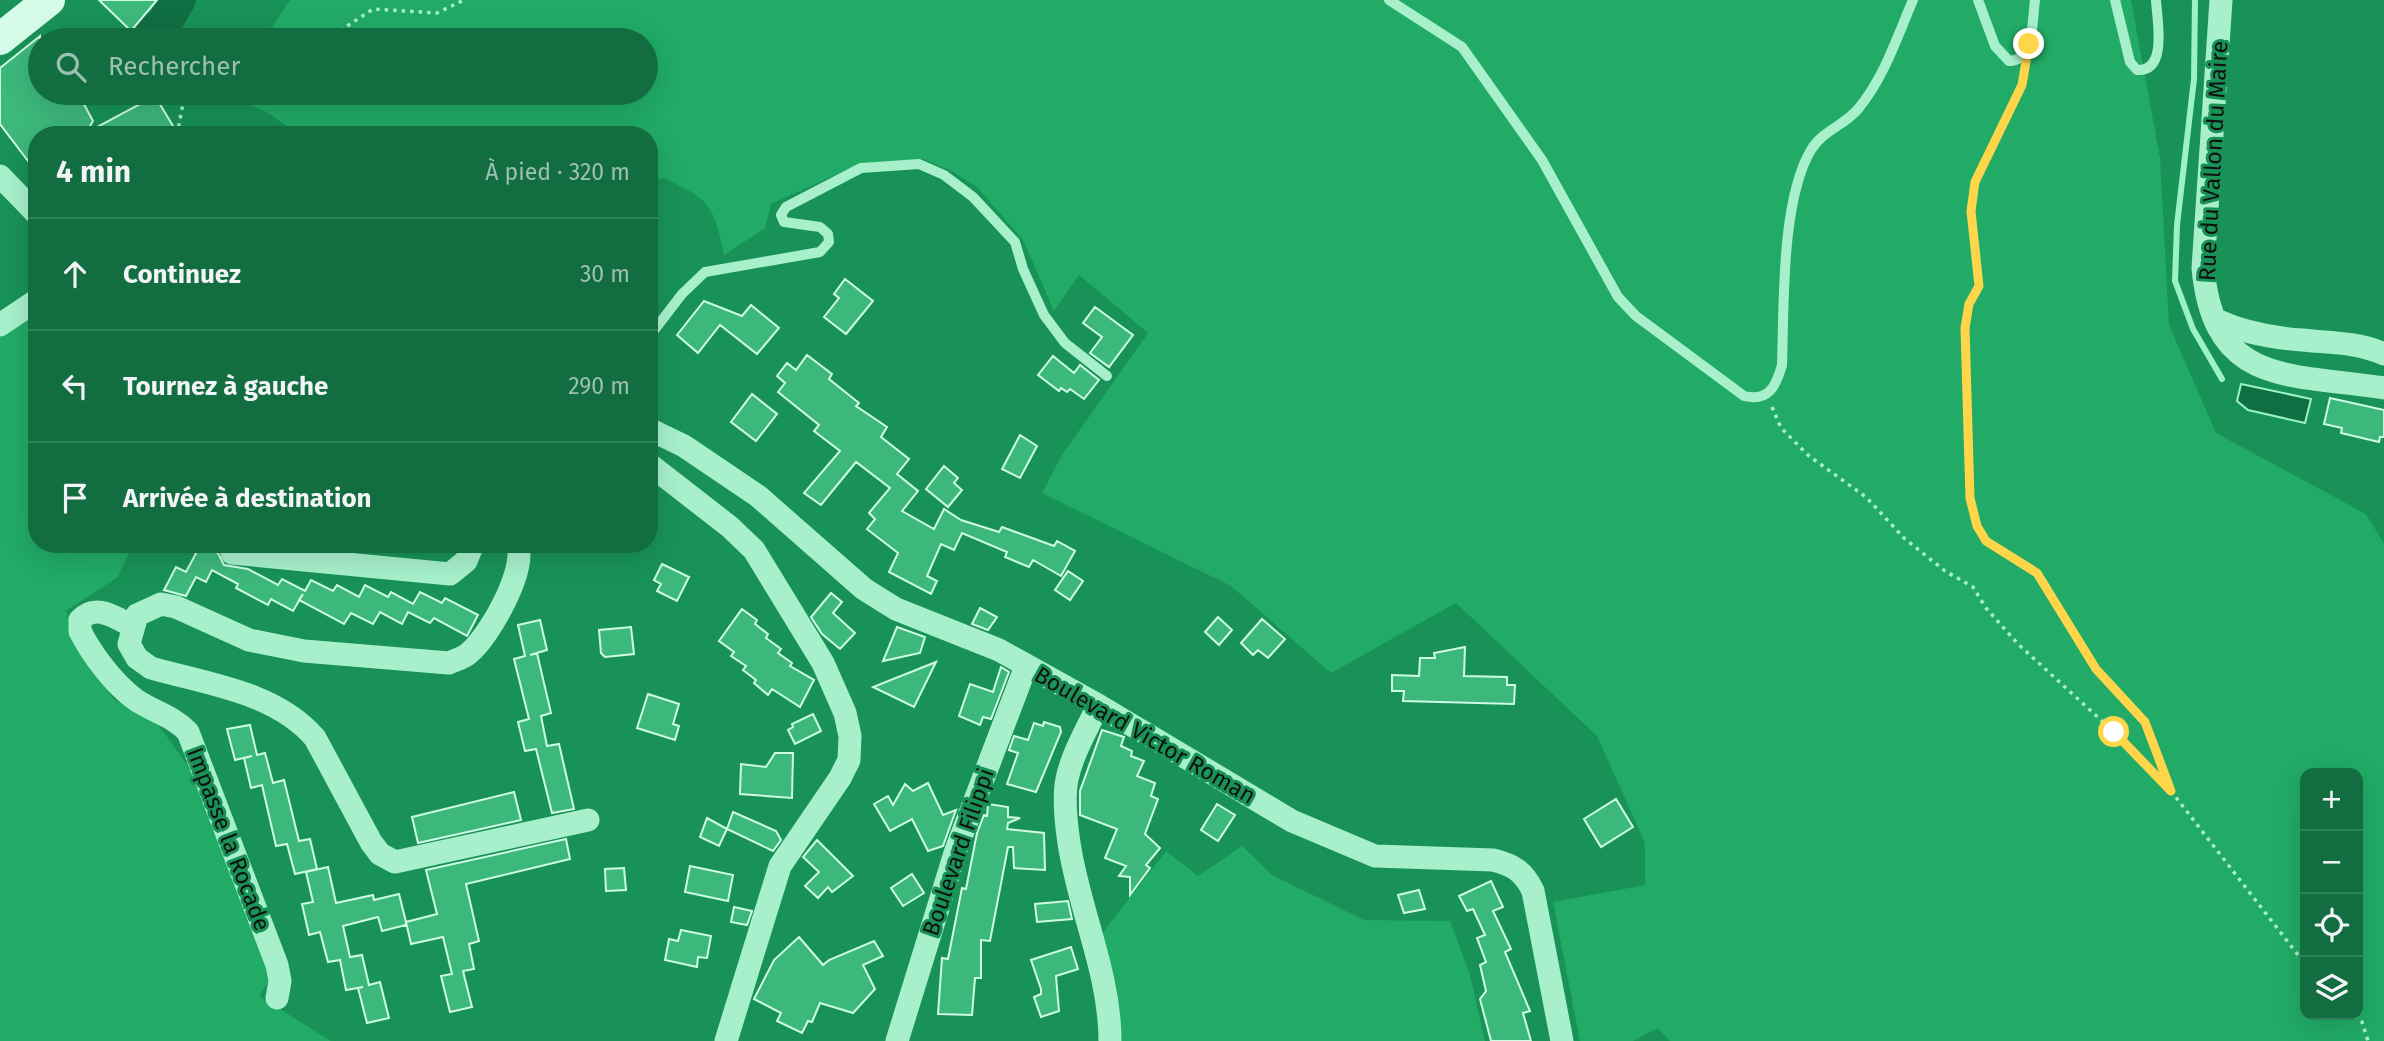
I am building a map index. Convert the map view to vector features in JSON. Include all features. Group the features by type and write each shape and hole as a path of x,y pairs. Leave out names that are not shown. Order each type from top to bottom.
{"main road":[{"path":"0,39 49,0"}],"street":[{"name":"Rue du Vallon du Maire","path":"2221,0 2203,268 2206,294 2216,320 2226,343 2240,357 2261,369 2384,388"},
{"path":"0,176 28,205"},
{"path":"0,325 28,306"},
{"path":"2216,320 2233,328 2266,334 2379,347 2354,384"},
{"name":"Boulevard Victor Roman","path":"658,433 684,446 758,496 864,589 896,609 999,650 1098,705 1292,821 1375,856 1493,860 1511,864 1526,876 1533,891 1562,1041"},
{"path":"658,471 730,527 754,550 823,663 845,713 850,736 849,760 789,848 780,866 726,1041"},
{"path":"242,553 450,574 466,561 469,553"},
{"path":"519,553 521,561 518,573 485,635 469,654 449,663 304,651 249,640 176,607 161,604 137,615 132,626 130,643 136,658 151,668 270,703 302,723 315,738 380,854 395,862 587,820"},
{"name":"Impasse la Rocade","path":"132,626 97,610 87,613 80,620 80,631 122,689 138,701 177,720 188,732 277,965 280,981 277,998"},
{"name":"Boulevard Filippi","path":"897,1041 956,850 1026,666"},
{"path":"1098,705 1067,779 1066,820 1075,880 1103,976 1110,1013 1110,1041"}],"lane":[{"path":"1389,0 1462,47 1542,160 1607,280 1636,316 1744,396 1758,399 1768,395 1776,384 1782,365 1789,230 1803,166 1820,137 1856,112 1871,91 1913,0"},
{"path":"1979,0 2000,54 2009,61 2018,61 2025,55 2035,0"},
{"path":"2115,0 2130,62 2137,70 2145,70 2153,65 2158,55 2156,0"},
{"path":"658,325 682,294 705,272 820,252 829,242 828,234 820,227 784,222 781,215 786,206 861,168 919,164 944,175 973,197 1015,242 1023,269 1044,315 1065,343 1107,376"}],"path":[{"path":"344,28 373,9 437,13 464,0"},
{"path":"2025,55 2022,85 1975,182 1971,211 1979,286 1969,304 1965,328 1970,498 1977,526 1986,541 2037,573 2096,669 2145,722 2171,791"},
{"path":"179,126 183,105"},
{"path":"1768,395 1781,428 1809,456 1866,497 1904,538 1945,571 1973,587 1986,608 2018,644 2114,732 2171,791 2300,958"},
{"path":"2360,1020 2368,1041"}],"shaded area":[{"path":"290,0 2131,0 2160,158 2169,325 2216,433 2366,514 2384,544 2384,1041 1670,1041 1658,1028 1633,1041 1580,1041 1553,902 1645,885 1645,843 1597,736 1456,603 1331,673 1231,586 1042,493 1062,455 1148,333 1079,275 1054,311 1023,240 978,188 952,171 923,159 862,163 771,204 765,228 724,255 717,225 707,206 691,192 663,178 658,179 658,126 287,126 251,105 658,105 658,28 271,28"},
{"path":"28,316 28,553 129,553 118,577 66,611 113,699 157,723 193,773 272,976 259,996 331,1041 0,1041 0,336"},
{"path":"2241,384 2311,399 2305,423 2248,410 2237,401"},
{"path":"1242,846 1272,875 1364,920 1450,921 1470,975 1485,1041 1115,1041 1100,936 1166,851 1198,876"}],"building":[{"path":"99,0 157,0 134,28 128,28"},
{"path":"28,46 28,105 84,105 93,121 90,126 28,126 28,161 0,124 0,68"},
{"path":"138,105 160,105 173,126 99,126"},
{"path":"845,279 873,301 846,334 824,317 839,298 834,294"},
{"path":"704,301 742,316 751,305 779,328 757,354 720,325 698,353 677,335"},
{"path":"1095,307 1133,335 1109,367 1090,353 1102,337 1083,323"},
{"path":"807,355 832,374 829,379 859,403 856,406 887,427 881,437 909,459 897,474 918,491 902,511 934,529 944,509 961,520 999,532 1002,527 1054,546 1057,541 1075,551 1061,576 1033,560 1029,567 1005,557 1007,552 962,533 954,550 941,544 927,576 937,581 931,594 889,572 898,553 867,529 875,519 869,513 890,488 856,462 821,505 804,493 840,451 814,431 819,425 778,392 785,383 777,376 787,363 796,370"},
{"path":"1053,356 1074,373 1080,365 1099,380 1084,399 1070,389 1067,392 1061,388 1059,391 1038,375"},
{"path":"752,394 777,414 756,441 731,422"},
{"path":"2330,398 2384,410 2384,437 2380,437 2379,442 2341,433 2342,428 2324,424"},
{"path":"1020,435 1037,446 1020,478 1002,469"},
{"path":"944,466 958,478 954,483 962,490 948,507 926,489"},
{"path":"196,553 218,553 224,565 248,569 278,585 282,579 305,591 311,580 333,591 337,585 359,597 365,585 388,597 391,592 413,604 420,592 442,603 445,598 478,615 467,636 434,618 430,623 408,612 402,624 380,612 373,624 351,613 344,624 299,600 293,611 271,599 268,605 236,588 238,584 212,570 206,582 196,577 186,596 164,590 176,567 186,572"},
{"path":"662,564 689,577 677,601 657,591 661,584 654,580"},
{"path":"1068,571 1083,581 1070,600 1055,590"},
{"path":"831,593 842,602 833,613 855,633 840,649 822,634 811,617"},
{"path":"980,608 997,617 988,630 972,624"},
{"path":"742,609 757,620 755,624 768,634 766,638 781,649 778,653 792,663 790,666 814,680 800,707 772,689 768,695 754,683 756,680 743,670 746,666 731,656 734,652 719,641"},
{"path":"1218,617 1232,630 1219,645 1205,632"},
{"path":"1262,619 1285,639 1268,658 1258,650 1253,655 1241,643"},
{"path":"540,620 547,650 530,655 537,653 551,713 541,716 547,746 559,744 574,809 552,813 536,749 525,751 518,722 529,719 514,659 525,656 518,625"},
{"path":"631,627 634,654 605,657 601,653 599,630"},
{"path":"897,627 925,637 920,653 883,661"},
{"path":"1465,647 1464,676 1507,677 1507,685 1515,685 1514,704 1403,701 1404,691 1392,691 1392,675 1419,676 1420,658 1435,658 1434,653"},
{"path":"936,662 914,707 873,687"},
{"path":"1001,667 1009,672 991,719 983,717 980,725 959,716 970,684 993,692"},
{"path":"648,694 679,704 673,724 679,726 675,740 637,728"},
{"path":"813,714 821,731 795,744 788,730 793,727 792,724"},
{"path":"1044,722 1060,727 1061,732 1036,792 1007,784 1018,753 1009,750 1014,736 1028,740 1034,723 1043,726"},
{"path":"250,725 257,755 265,753 273,783 284,780 299,841 310,839 317,869 295,874 287,844 276,846 262,785 251,788 244,758 252,756 235,760 227,729"},
{"path":"1102,730 1124,737 1121,746 1132,751 1131,756 1144,761 1137,776 1155,783 1151,796 1158,799 1145,834 1160,848 1146,865 1150,868 1130,895 1130,877 1119,876 1126,866 1105,858 1117,829 1080,815 1080,791"},
{"path":"775,753 793,753 792,798 740,794 741,764 766,767"},
{"path":"928,783 943,815 956,810 943,846 928,851 912,819 890,831 874,804 888,796 893,805 905,784 913,791"},
{"path":"514,792 521,820 418,843 412,817"},
{"path":"1616,799 1633,827 1601,847 1584,819"},
{"path":"988,804 1008,807 1008,817 1020,818 1008,823 1007,829 1044,833 1045,870 1014,868 1013,847 1008,847 990,941 981,940 981,978 975,978 972,1015 938,1014 942,958 948,959 962,888 966,889 977,833 984,815 987,816"},
{"path":"1217,804 1235,815 1218,841 1201,830"},
{"path":"733,812 776,831 781,840 773,851 727,829"},
{"path":"707,818 727,829 719,846 700,837"},
{"path":"566,839 570,859 466,884 479,941 469,944 474,969 463,971 472,1007 450,1012 441,976 452,974 443,937 411,944 406,922 437,914 426,870"},
{"path":"817,840 853,876 832,892 828,887 818,898 805,886 819,872 803,857"},
{"path":"690,866 733,875 728,901 685,892"},
{"path":"328,867 336,903 373,895 374,900 399,894 406,925 382,931 378,917 343,926 350,957 362,955 369,985 380,982 389,1018 367,1023 358,988 363,987 346,990 340,960 328,962 320,932 309,935 302,904 313,902 306,872"},
{"path":"624,868 626,890 606,891 605,869"},
{"path":"912,874 924,893 903,906 891,888"},
{"path":"1491,881 1503,907 1493,911 1511,949 1505,952 1530,1011 1523,1013 1531,1041 1491,1041 1480,999 1486,991 1480,965 1486,962 1477,938 1485,935 1473,909 1467,911 1459,896"},
{"path":"1419,890 1425,909 1404,913 1398,895"},
{"path":"1068,901 1072,919 1037,922 1035,904"},
{"path":"734,907 752,911 747,925 731,922"},
{"path":"681,930 711,936 707,958 698,957 697,967 665,960 669,939 678,941"},
{"path":"799,937 823,965 874,941 883,956 863,965 875,989 853,1013 820,1003 812,1022 808,1021 802,1033 777,1021 781,1013 754,999 774,960"},
{"path":"1071,947 1078,969 1056,976 1059,1011 1041,1017 1034,997 1041,994 1041,989 1031,960"}],"waterway":[{"path":"158,28 164,24 178,0"},
{"path":"2195,0 2194,79 2177,225 2175,281 2193,329 2222,379"}],"route":[{"path":"2029,44 2022,85 1975,182 1971,211 1979,286 1969,304 1965,328 1970,498 1977,526 1986,541 2037,573 2096,669 2145,722 2171,791 2114,732"}]}
